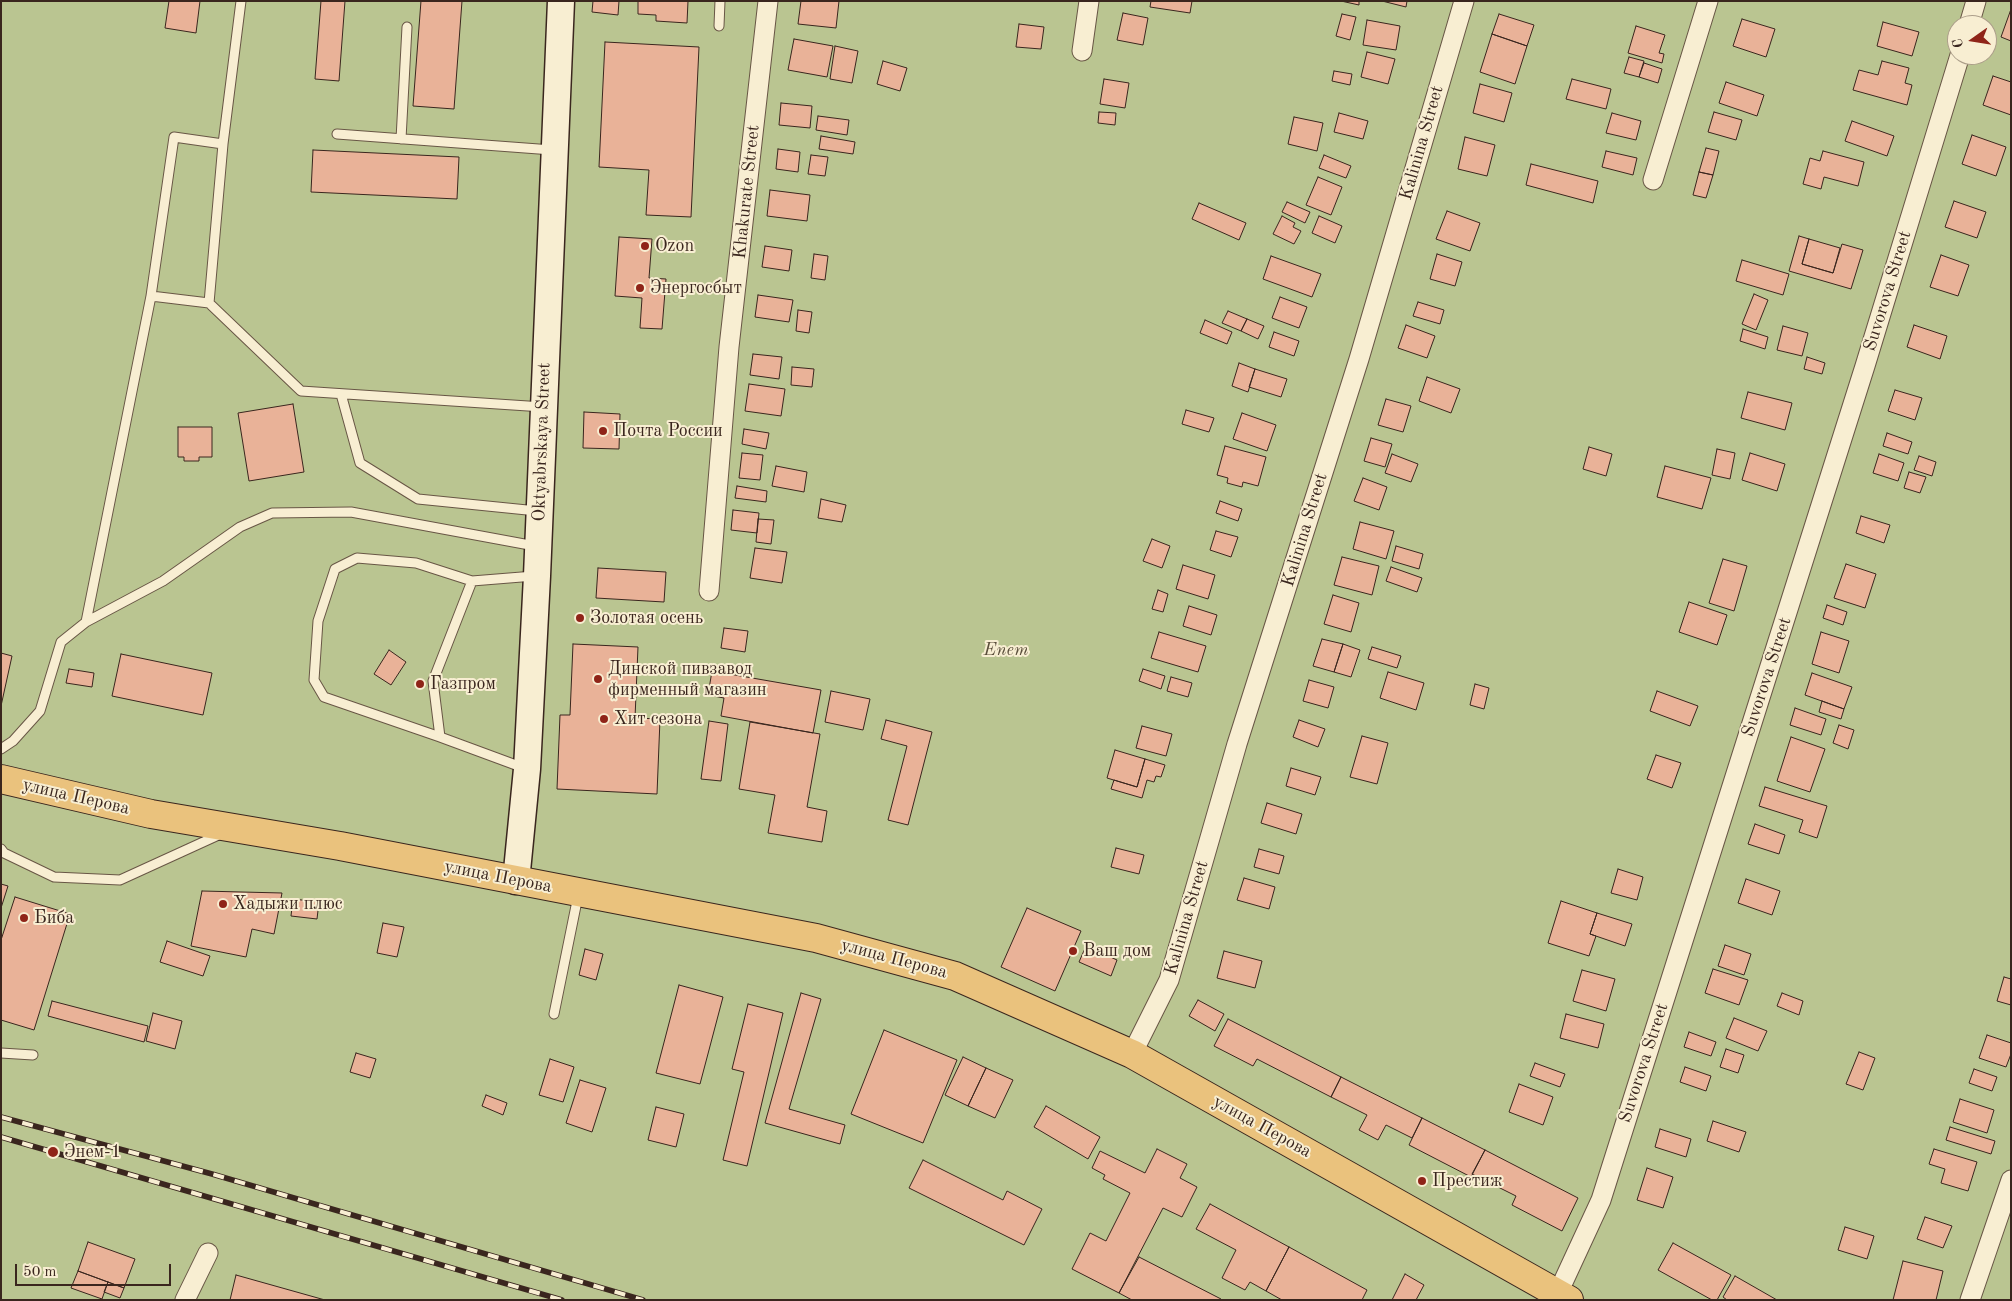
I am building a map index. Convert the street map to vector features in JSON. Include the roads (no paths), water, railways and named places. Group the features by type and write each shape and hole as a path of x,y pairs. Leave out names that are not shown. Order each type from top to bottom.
{"highway":[{"name":"улица Перова","path":"1,779 151,814 340,846 816,938 955,976 1132,1054 1564,1297"},
{"name":"улица Перова","path":"1,798 151,814"}],"main road":[{"name":"Oktyabrskaya Street","path":"516,881 527,769 537,576 561,1"}],"street":[{"name":"Khakurate Street","path":"708,591 729,347 768,1"},
{"path":"1082,50 1089,1"},
{"name":"Kalinina Street","path":"1132,1054 1169,980 1238,744 1358,359 1464,1"},
{"path":"1653,180 1708,1"},
{"path":"1972,15 1976,1"},
{"name":"Suvorova Street","path":"1564,1297 1601,1200 1865,366 1957,65"},
{"path":"1970,1300 2007,1205 2011,1180"},
{"path":"185,1300 208,1253"}],"lane":[{"path":"209,303 223,144 241,1"},
{"path":"719,26 720,1"},
{"path":"401,139 407,27"},
{"path":"337,134 554,150"},
{"path":"86,622 151,296 174,137 223,144"},
{"path":"151,296 209,303 300,391 544,407"},
{"path":"341,394 360,462 418,499 539,512"},
{"path":"1,749 13,741 40,711 61,642 86,622 162,581 240,527 272,513 351,512 538,546"},
{"path":"527,769 324,697 314,680 318,622 335,569 357,558 416,563 472,581 537,576"},
{"path":"440,737 433,681 472,581"},
{"path":"1,738 13,741"},
{"path":"1,849 4,853 54,877 120,880 233,829"},
{"path":"554,1014 579,893"},
{"path":"1,1053 33,1055"}],"railway":[{"path":"1,1117 212,1174 643,1300"},
{"path":"1,1137 562,1300"}],"place":[{"name":"Ozon","path":"645,246"},
{"name":"Энергосбыт","path":"640,288"},
{"name":"Почта России","path":"603,431"},
{"name":"Золотая осень","path":"580,618"},
{"name":"Динской пивзавод фирменный магазин","path":"598,679"},
{"name":"Газпром","path":"420,684"},
{"name":"Хит сезона","path":"604,719"},
{"name":"Хадыжи плюс","path":"223,904"},
{"name":"Биба","path":"24,918"},
{"name":"Ваш дом","path":"1073,951"},
{"name":"Энем-1","path":"53,1152"},
{"name":"Престиж","path":"1422,1181"}],"park label":[{"name":"Enem","path":"1006,650"}]}
